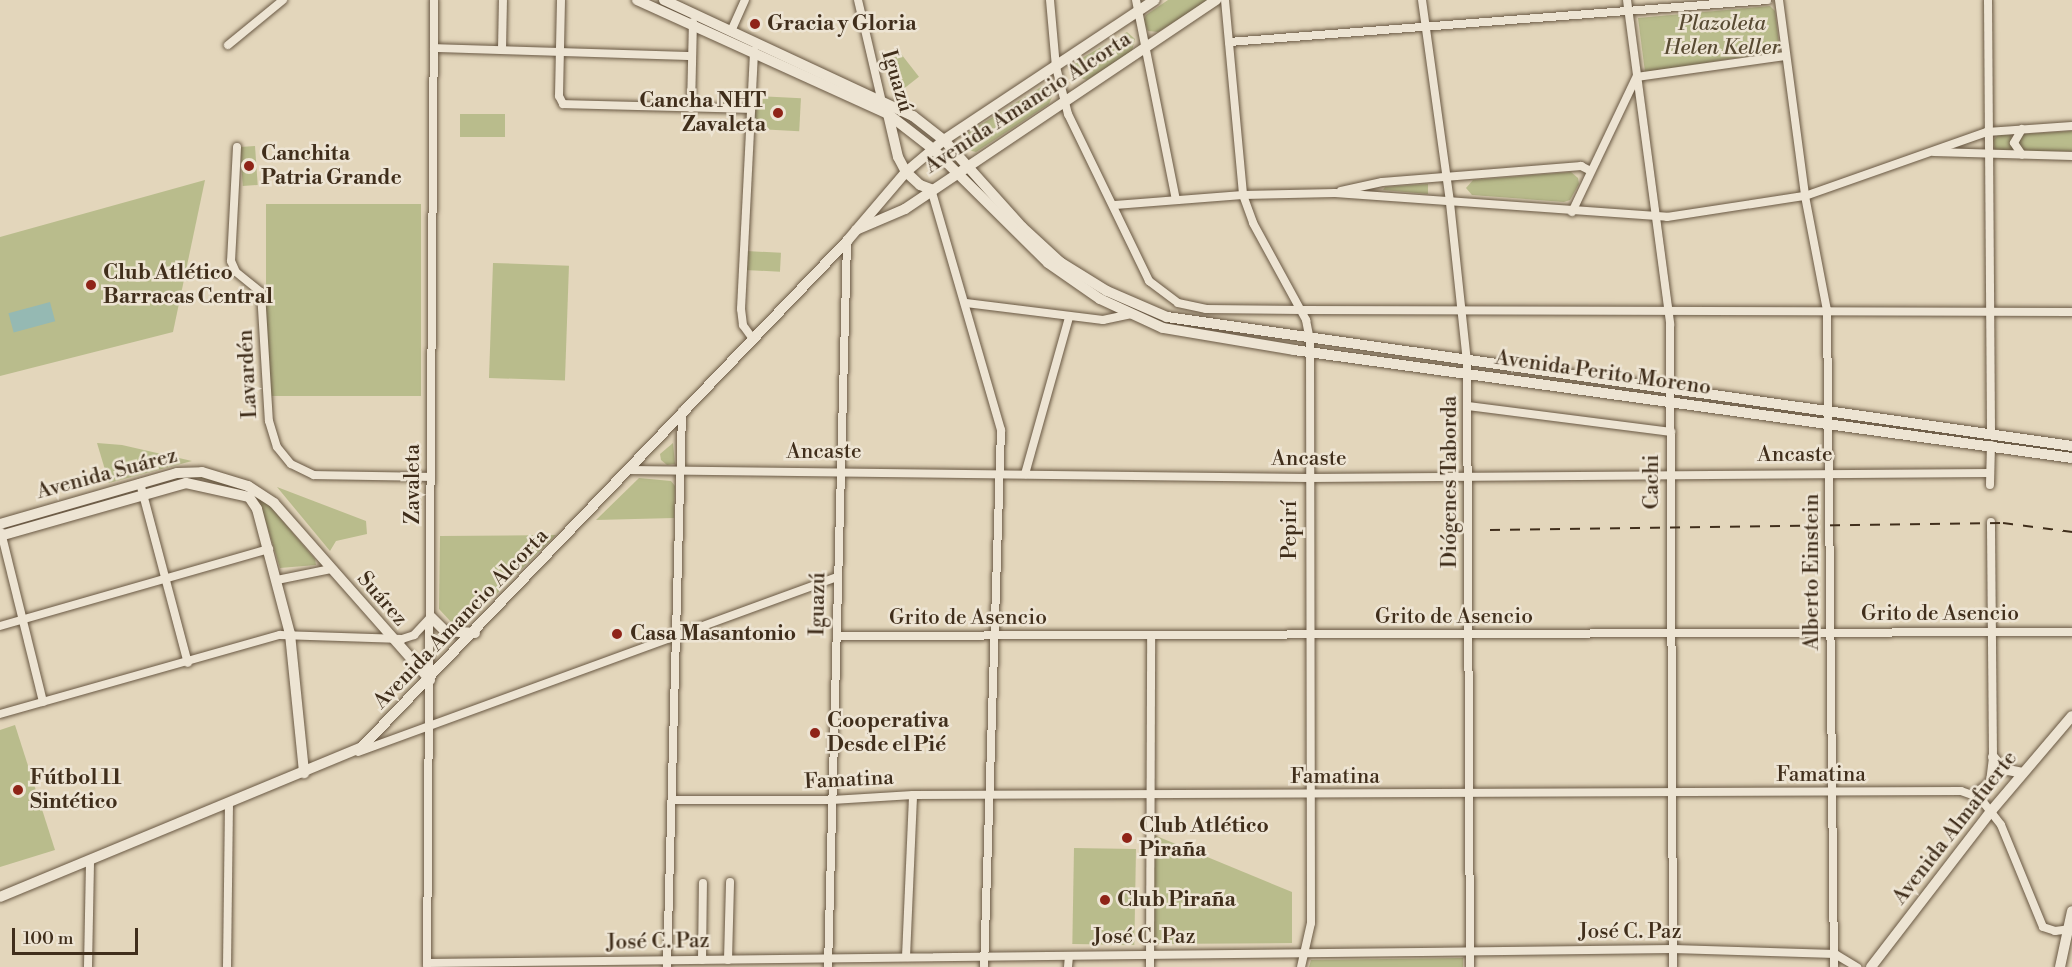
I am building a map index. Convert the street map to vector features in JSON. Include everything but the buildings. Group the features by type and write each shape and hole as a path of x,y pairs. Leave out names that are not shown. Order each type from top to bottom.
{"main road":[{"path":"637,0 732,29 880,97 920,120 970,165 1022,227 1054,256 1132,309"},
{"path":"664,0 754,52 888,114 933,149 959,173 1048,263 1132,309"},
{"name":"Avenida Amancio Alcorta","path":"0,897 351,754 372,740 682,411 847,242 906,172 944,140 1155,0"},
{"name":"Avenida Amancio Alcorta","path":"856,230 905,209 931,189 959,173 1216,0"},
{"name":"Iguazú","path":"888,114 898,157 906,172"},
{"path":"906,172 931,189"},
{"name":"Avenida Perito Moreno","path":"1132,309 1193,323 1829,411 1991,440 2072,458"},
{"name":"Avenida Perito Moreno","path":"1132,309 1190,335 1671,403 1830,423 2072,446"},
{"name":"Avenida Suárez","path":"0,531 190,472 248,486 274,503 331,569"},
{"name":"Avenida Suárez","path":"141,489 194,482 249,497 257,509 269,549"},
{"path":"269,549 290,634 303,773"},
{"name":"Suárez","path":"331,569 390,638 430,680"},
{"path":"431,617 445,631 475,633"},
{"name":"Avenida Almafuerte","path":"1871,967 1992,810 2072,716"},
{"path":"1994,757 2003,769 2023,773"},
{"path":"2060,967 2072,912"}],"street":[{"path":"228,45 283,0"},
{"name":"Zavaleta","path":"427,965 434,0"},
{"path":"502,50 503,0"},
{"path":"561,0 559,98 563,104 751,108"},
{"path":"732,29 746,0"},
{"name":"Iguazú","path":"858,0 880,97 888,114"},
{"path":"1050,0 1056,67 1064,101 1155,288 1178,303 1206,309 1301,310 2072,312"},
{"path":"1136,0 1144,50 1176,200"},
{"name":"Pepirí","path":"1225,0 1243,195 1253,223 1301,310 1310,340 1308,634 1311,923 1301,967"},
{"name":"Diógenes Taborda","path":"1422,0 1447,178 1467,361 1470,967"},
{"name":"Cachi","path":"1627,0 1668,310 1672,390 1669,473 1673,632 1673,967"},
{"path":"1229,42 1629,11 1708,2 1767,0"},
{"name":"Alberto Einstein","path":"1779,0 1805,196 1827,310 1834,967"},
{"path":"1988,0 1990,485"},
{"path":"691,108 694,18"},
{"path":"753,339 743,325 741,309 754,39"},
{"path":"434,48 502,50 559,55 692,56"},
{"path":"1572,212 1637,77 1785,56"},
{"path":"1115,205 1243,195 1335,193 1654,217 1805,196 1987,132 2072,126"},
{"path":"2024,129 2014,141 2016,150 2024,156"},
{"name":"Lavardén","path":"237,147 231,261 236,272 261,292 269,421 277,447 291,464 314,476 431,477"},
{"path":"1927,152 2072,156"},
{"path":"1335,193 1382,182 1581,166 1591,171"},
{"path":"931,189 999,412 1001,474 984,967"},
{"name":"Iguazú","path":"828,963 847,242"},
{"path":"966,303 1103,320 1132,309"},
{"path":"1025,474 1069,317"},
{"path":"1468,406 1671,432"},
{"path":"667,964 682,411"},
{"name":"Ancaste","path":"628,470 840,470 1308,478 1669,473 1990,473"},
{"path":"141,489 188,663"},
{"path":"1991,522 1994,757 1990,782 1974,794 1992,810 2040,922 2049,931 2070,929"},
{"path":"0,531 24,619 43,702"},
{"path":"0,626 269,549"},
{"path":"277,580 331,569"},
{"path":"351,754 837,577"},
{"path":"0,714 290,634 390,638 414,635 431,617"},
{"name":"Grito de Asencio","path":"837,636 1308,634 1469,636 1673,632 2072,632"},
{"path":"1150,967 1151,636"},
{"name":"Famatina","path":"672,800 832,800 913,795 991,797 1832,794 1950,790 1974,794"},
{"path":"906,957 913,795"},
{"path":"227,967 229,803"},
{"path":"88,967 90,861"},
{"path":"728,960 730,882"},
{"path":"702,960 703,883"},
{"name":"José C. Paz","path":"427,965 667,964 702,960 715,963 728,960 741,963 828,963 906,957 1673,949 1835,954 1857,967"},
{"path":"1068,967 1069,956"}],"green space":[{"path":"1168,0 1209,0 1158,32 1148,31 1143,21 1146,15"},
{"name":"Plazoleta Helen Keller","path":"1770,6 1775,11 1779,43 1774,52 1645,72 1638,18"},
{"path":"1127,32 1135,39 1132,51 1087,80 1074,76 1075,62"},
{"path":"898,50 919,77 902,90 881,63"},
{"path":"1044,85 1053,95 1049,104 976,152 963,149 964,135"},
{"name":"Cancha NHT Zavaleta","path":"756,96 801,98 799,131 754,129"},
{"path":"460,114 505,114 505,137 460,137"},
{"path":"2072,131 2072,151 2025,152 2017,143 2023,134"},
{"path":"1998,135 2011,135 2013,152 1995,150 1993,140"},
{"name":"Canchita Patria Grande","path":"255,146 258,185 243,186 240,147"},
{"path":"1571,172 1578,178 1579,184 1570,200 1564,202 1472,195 1466,188 1473,180"},
{"name":"Club Atlético Barracas Central","path":"205,180 173,332 0,376 0,237"},
{"path":"1428,184 1428,194 1383,190 1385,187"},
{"path":"266,204 421,204 421,396 266,396"},
{"path":"746,251 781,253 780,272 745,270"},
{"path":"493,263 569,266 565,381 489,378"},
{"path":"97,443 122,445 192,461 109,483"},
{"path":"673,443 675,464 667,465 661,460 660,454"},
{"path":"196,475 254,493 264,499 315,559 316,565 280,568 260,503 253,494 196,477 155,484"},
{"path":"639,478 671,481 675,486 674,518 596,520"},
{"path":"277,487 366,521 367,534 336,541 330,551"},
{"path":"556,535 465,625 452,623 439,609 440,536"},
{"name":"Fútbol 11 Sintético","path":"15,725 55,850 0,867 0,730"},
{"path":"1154,835 1292,892 1292,943 1149,944"},
{"name":"Club Piraña","path":"1074,848 1136,849 1134,945 1072,944"},
{"path":"1463,958 1463,967 1309,967 1311,960"}],"water":[{"path":"50,302 55,321 14,332 8,313"}],"railway":[{"path":"1490,530 2003,523 2072,532"}],"place":[{"name":"Gracia y Gloria","path":"755,24"},
{"name":"Cancha NHT Zavaleta","path":"778,113"},
{"name":"Canchita Patria Grande","path":"249,166"},
{"name":"Club Atlético Barracas Central","path":"91,285"},
{"name":"Casa Masantonio","path":"617,634"},
{"name":"Cooperativa Desde el Pié","path":"815,733"},
{"name":"Fútbol 11 Sintético","path":"18,790"},
{"name":"Club Atlético Piraña","path":"1127,838"},
{"name":"Club Piraña","path":"1105,900"}]}
